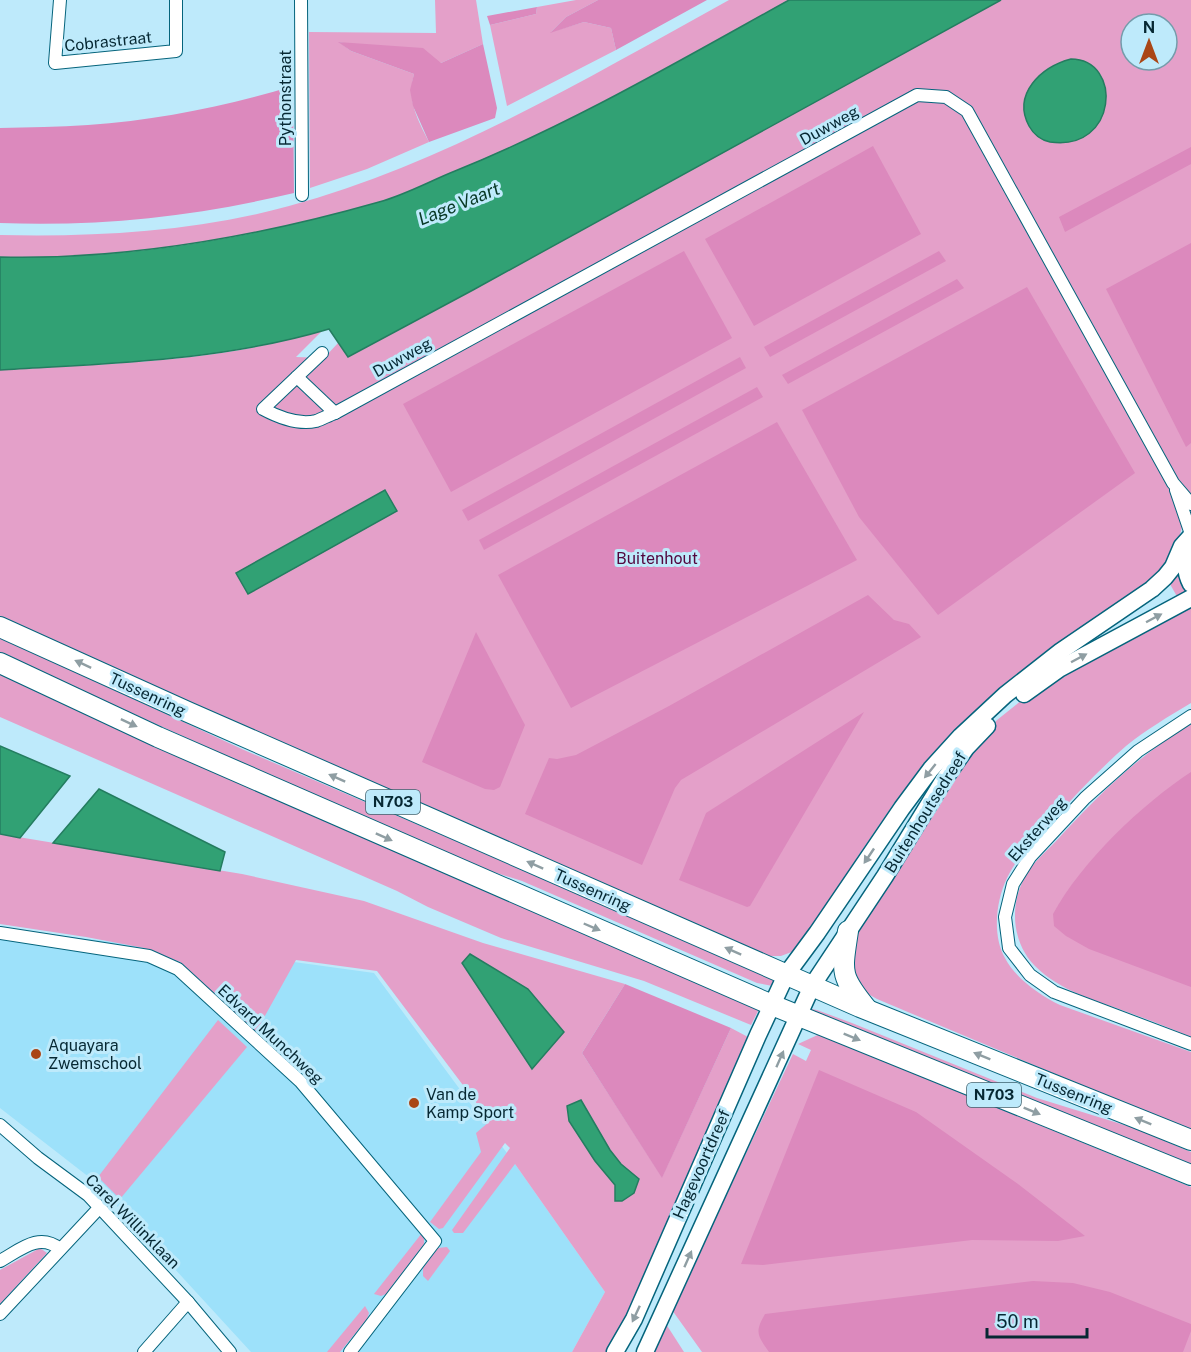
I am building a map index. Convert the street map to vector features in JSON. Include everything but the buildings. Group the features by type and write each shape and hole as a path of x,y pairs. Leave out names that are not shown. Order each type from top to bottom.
{"highway":[{"name":"Tussenring","path":"0,627 868,1011 1191,1140"},
{"name":"Tussenring","path":"0,663 168,742 772,1005 1191,1175"},
{"path":"848,931 843,967 848,985 868,1011"}],"main road":[{"name":"Buitenhoutsedreef","path":"786,975 931,769 961,736 988,717 1061,651 1152,589 1165,577 1186,565 1182,546 1191,535"},
{"name":"Buitenhoutsedreef","path":"1009,699 1059,669 1191,598"},
{"name":"Buitenhoutsedreef","path":"798,1015 812,986 945,778 988,717"},
{"name":"Hagevoortdreef","path":"615,1352 634,1319 786,975"},
{"name":"Hagevoortdreef","path":"645,1352 798,1015"}],"street":[{"name":"Cobrastraat","path":"60,0 55,63 176,51 176,0"},
{"name":"Pythonstraat","path":"301,0 302,195"},
{"name":"Duwweg","path":"322,353 263,409 294,420 315,421 335,413 917,95 946,96 967,111 1173,483 1191,535"},
{"path":"297,377 335,413"},
{"name":"Duwweg","path":"1173,483 1191,504"},
{"name":"Eksterweg","path":"1191,716 1138,752 1085,798 1030,857 1013,884 1005,917 1009,948 1030,975 1054,992 1191,1044"},
{"name":"Edvard Munchweg","path":"0,933 149,956 178,969 300,1080 428,1232 435,1241 350,1352"},
{"name":"Carel Willinklaan","path":"0,1125 38,1158 88,1195 188,1302 230,1352"},
{"path":"0,1314 100,1207"},
{"path":"0,1261 31,1244 42,1241 52,1242 60,1249"},
{"path":"144,1352 188,1302"}],"shaded area":[{"path":"0,928 161,948 228,953 374,973 515,1164 605,1292 572,1352 251,1352 94,1181 0,1108"}],"green space":[{"path":"435,0 476,0 483,44 441,63 339,42 351,51 414,74 413,101 417,117 429,142 367,169 310,188 309,32 436,33"},
{"path":"576,0 598,0 566,17 551,32 584,22 611,28 616,50 507,106 490,25 536,14 537,7"},
{"path":"598,0 707,0 616,50 611,28 584,22 550,33 566,17"},
{"path":"729,0 789,0 541,133 389,199 286,226 191,244 96,255 0,257 0,235 109,234 182,227 254,215 347,188 404,167 515,116"},
{"name":"Buitenhout","path":"1001,0 1191,0 1191,518 1183,524 1176,548 1191,592 1191,703 1126,746 1088,782 1034,841 1016,862 1003,887 998,907 997,929 1001,949 1010,966 1037,991 1060,1005 1191,1052 1191,1136 1118,1105 1086,1087 877,999 861,990 851,978 854,934 939,807 968,754 997,720 1027,696 1183,607 1162,570 920,772 895,802 822,915 794,951 781,956 769,956 295,750 0,618 0,370 163,360 204,355 284,341 323,330 296,357 324,358 338,343 348,356 473,290"},
{"path":"537,7 536,14 490,25 487,16"},
{"path":"338,42 423,48 441,63 483,44 497,108 495,118 429,142 413,106 410,90 414,74 351,51"},
{"path":"293,86 294,193 221,208 148,218 74,223 0,223 0,128 77,126 140,120 217,106"},
{"path":"873,146 921,234 754,326 705,239"},
{"path":"1191,147 1191,164 1065,232 1059,217"},
{"path":"1191,243 1191,443 1186,447 1106,289"},
{"path":"684,251 732,338 451,492 403,404"},
{"path":"939,251 946,261 770,357 764,347"},
{"path":"957,279 964,288 788,384 782,375"},
{"path":"1027,287 1135,473 938,615 859,517 802,410"},
{"path":"740,357 746,368 468,521 462,510"},
{"path":"757,387 763,397 484,550 479,540"},
{"path":"777,422 857,560 571,708 498,575"},
{"path":"868,595 894,620 909,624 921,637 681,780 675,788 642,865 525,814 549,758 557,759 576,755"},
{"path":"476,632 525,725 500,787 494,790 485,789 422,762"},
{"path":"0,637 244,750 768,975 774,978 775,984 773,986 757,983 522,881 465,863 0,654"},
{"path":"0,673 505,899 759,1009 751,1025 644,981 501,938 428,907 397,891 0,717"},
{"path":"864,712 750,906 747,907 679,880 706,813"},
{"path":"1191,724 1191,1037 1078,994 1045,975 1027,957 1021,946 1015,923 1015,911 1020,888 1028,872 1040,857 1120,776 1154,748"},
{"path":"1191,772 1191,987 1089,949 1054,926 1053,914 1079,874 1114,836 1153,800"},
{"path":"0,834 242,874 364,901 483,943 625,984 582,1053 662,1177 731,1028 748,1037 611,1352 572,1352 605,1292 515,1164 463,1233 454,1233 452,1230 510,1148 505,1143 443,1228 439,1229 430,1222 481,1152 476,1133 490,1121 377,971 296,960 256,1032 180,962 144,948 0,924"},
{"path":"625,984 731,1028 662,1178 582,1053"},
{"path":"806,1008 852,1023 1037,1098 1134,1128 1191,1152 1191,1169"},
{"path":"218,1020 247,1047 120,1199 98,1177"},
{"path":"822,1033 830,1039 1191,1187 1191,1352 702,1352 672,1310 793,1054 806,1061 811,1050 798,1044"},
{"path":"819,1070 916,1112 1018,1184 1085,1236 1058,1241 972,1240 763,1265 741,1264"},
{"path":"422,1233 424,1244 386,1294 381,1296 374,1294"},
{"path":"447,1247 450,1251 428,1281 423,1276 423,1268 438,1248"},
{"path":"40,1248 47,1253 0,1304 0,1270"},
{"path":"1033,1281 1073,1283 1110,1292 1191,1324 1191,1331 1183,1352 769,1352 759,1334 759,1326 765,1314"},
{"path":"365,1306 369,1313 367,1319 340,1352 327,1352"},
{"path":"666,1324 684,1352 650,1352"}],"water":[{"name":"Lage Vaart","path":"789,0 1001,0 348,357 329,329 289,340 207,354 166,359 0,370 0,257 96,255 191,244 286,226 389,199 541,133 666,69"},
{"path":"1071,59 1088,63 1099,73 1105,88 1106,104 1100,120 1089,133 1073,141 1046,141 1038,137 1029,126 1024,103 1027,93 1032,84 1049,68"},
{"path":"385,490 397,511 248,594 236,573"},
{"path":"0,746 70,776 20,838 0,834"},
{"path":"99,789 225,852 220,871 53,843"},
{"path":"470,954 528,989 564,1032 532,1069 462,963"},
{"path":"581,1100 610,1150 621,1164 639,1179 634,1193 622,1201 615,1201 615,1185 595,1161 569,1121 567,1106"}],"place":[{"name":"Aquayara Zwemschool","path":"36,1054"},
{"name":"Van de Kamp Sport","path":"414,1103"}]}
